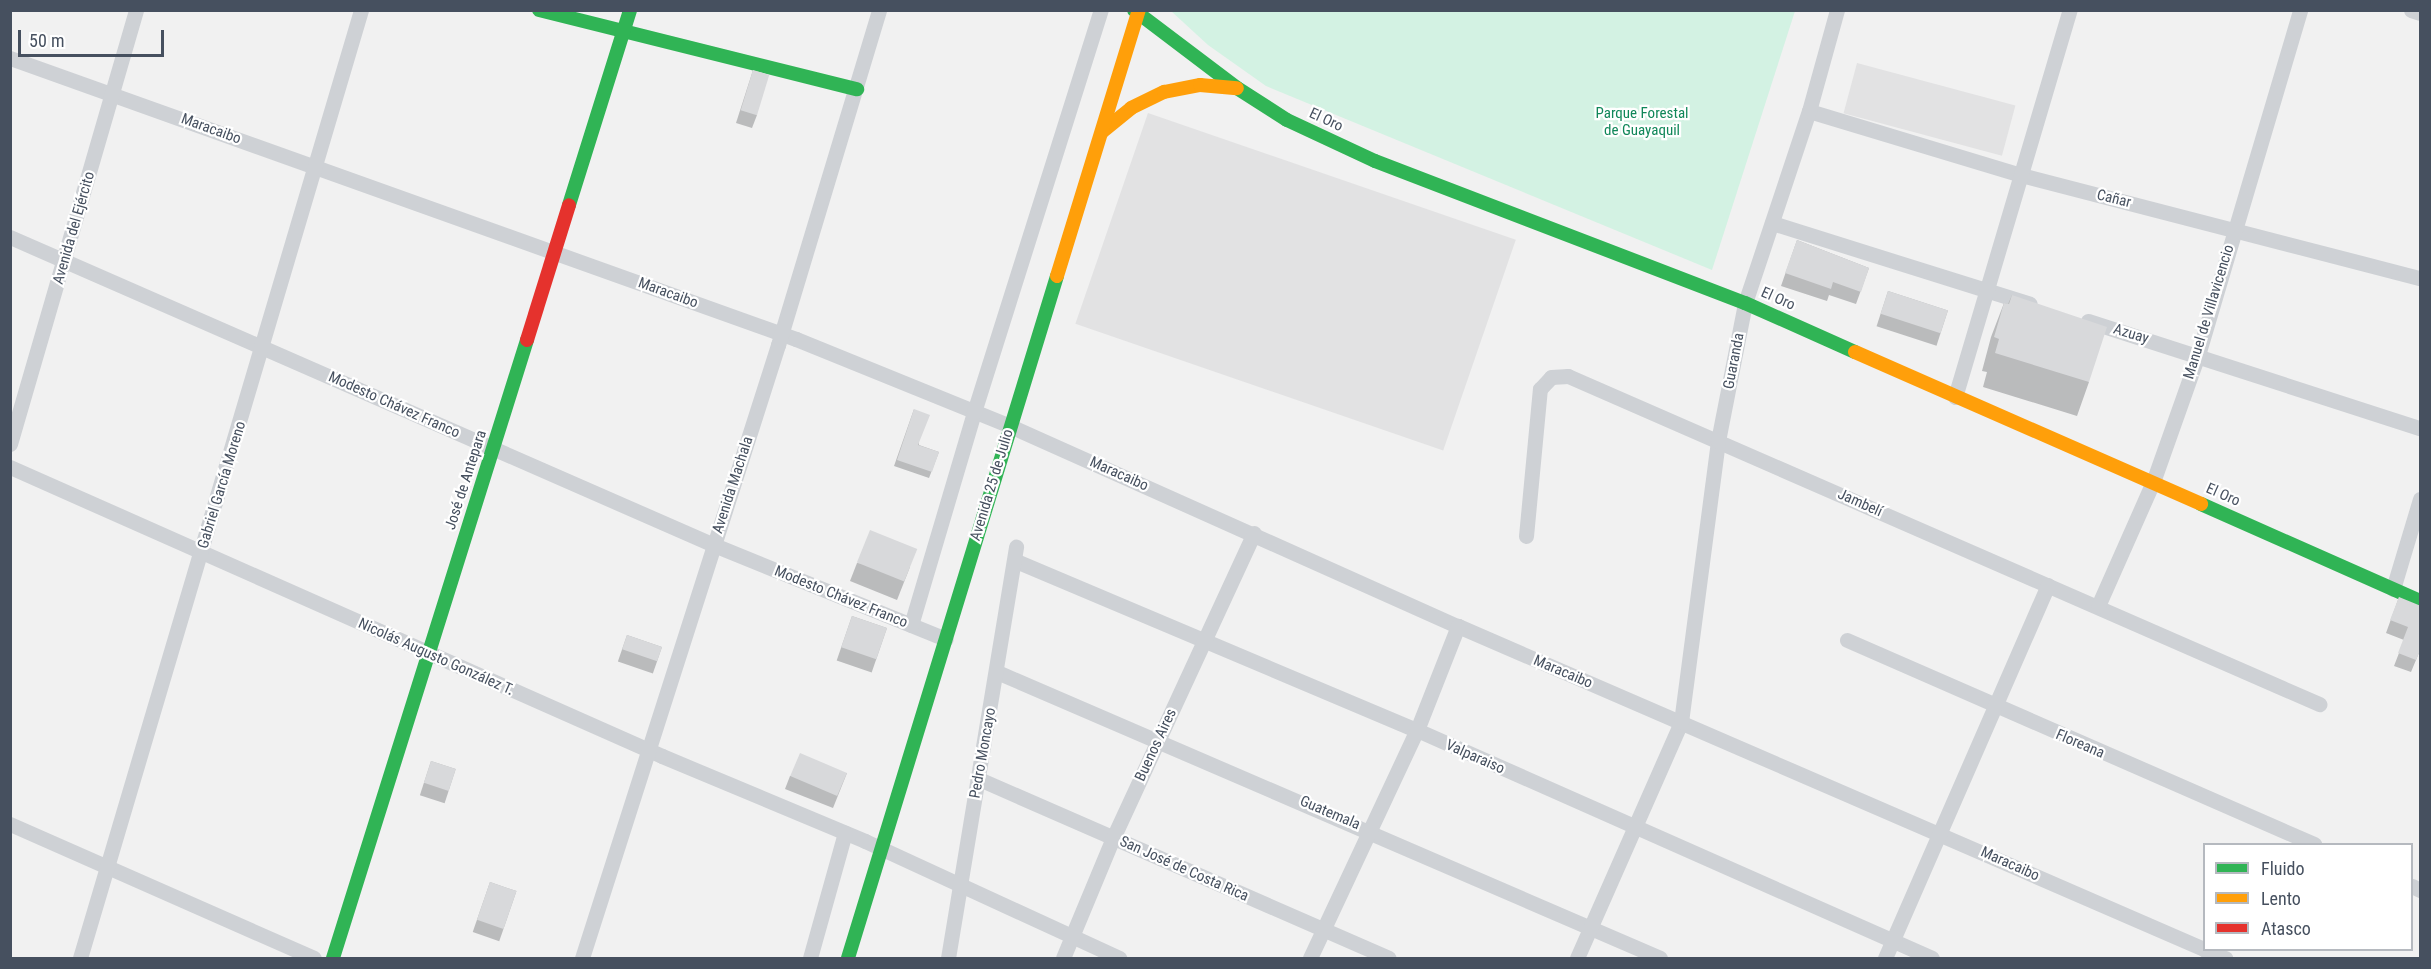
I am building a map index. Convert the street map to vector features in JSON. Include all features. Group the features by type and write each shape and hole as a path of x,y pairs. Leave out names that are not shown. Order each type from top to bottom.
{"main road":[{"path":"538,10 857,89"},
{"name":"José de Antepara","path":"333,958 630,10"},
{"name":"El Oro","path":"1137,11 1237,88 1287,120 1375,160 1745,303 2421,601"},
{"name":"Avenida 25 de Julio","path":"848,958 1010,426 1103,132 1137,11"},
{"path":"1103,132 1131,108 1164,92 1200,85 1237,88"}],"street":[{"name":"Avenida del Ejército","path":"10,444 136,10"},
{"name":"Gabriel García Moreno","path":"80,958 263,348 313,166 361,10"},
{"name":"Avenida Machala","path":"582,958 781,334 857,89 879,10"},
{"path":"911,625 974,412 1101,10"},
{"name":"Guaranda","path":"1578,958 1681,722 1718,441 1745,303 1809,111 1837,10"},
{"path":"1955,397 2070,10"},
{"name":"Manuel de Villavicencio","path":"2098,606 2153,482 2198,355 2300,10"},
{"path":"2411,10 2421,13"},
{"name":"Maracaibo","path":"10,58 781,334 1010,426 1458,626 1940,833 2201,951 2225,958"},
{"name":"Cañar","path":"1809,111 2021,175 2421,278"},
{"path":"1773,223 2042,307"},
{"name":"Modesto Chávez Franco","path":"10,237 714,545 946,639"},
{"name":"Azuay","path":"2076,318 2198,355 2421,428"},
{"name":"Jambelí","path":"1526,536 1540,389 1551,376 1568,376 2319,704"},
{"name":"Nicolás Augusto González T.","path":"10,467 649,751 845,832 960,887 1119,958"},
{"path":"2392,589 2421,499"},
{"name":"Buenos Aires","path":"1063,958 1113,838 1254,533"},
{"name":"Valparaiso","path":"1016,554 1206,640 1417,730 1932,958"},
{"name":"Pedro Moncayo","path":"948,958 1016,554"},
{"path":"1886,958 1992,706 2048,585"},
{"path":"1310,958 1417,730 1458,626"},
{"name":"Floreana","path":"1847,640 1992,706 2312,843"},
{"name":"Guatemala","path":"997,672 1660,958"},
{"name":"San José de Costa Rica","path":"979,779 1389,958"},
{"path":"10,824 108,865 314,958"},
{"path":"810,958 845,832"}],"shaded area":[{"path":"1857,63 2015,105 2002,156 1844,113"},
{"path":"1148,113 1516,240 1443,450 1075,324"}],"green space":[{"name":"Parque Forestal de Guayaquil","path":"1171,11 1795,11 1712,270 1266,86 1208,45"}],"building":[{"path":"753,70 769,75 757,115 741,110"},
{"path":"1797,240 1869,268 1861,292 1833,282 1831,289 1785,273"},
{"path":"1888,291 1948,310 1941,333 1881,314"},
{"path":"2012,295 2107,327 2089,382 1995,353 1999,339 1994,337 2004,303 2009,304"},
{"path":"914,409 930,415 918,445 939,452 932,472 897,460"},
{"path":"870,530 917,549 904,582 857,562"},
{"path":"2399,597 2421,606 2421,648 2416,660 2398,653 2408,627 2390,620"},
{"path":"852,616 887,628 876,659 841,647"},
{"path":"627,635 662,647 657,661 622,649"},
{"path":"800,753 847,773 837,796 790,776"},
{"path":"431,761 456,769 449,791 424,783"},
{"path":"490,882 516,891 503,929 477,920"}],"traffic: fast":[{"path":"539,10 857,89"},
{"path":"569,205 630,10"},
{"path":"1134,10 1237,88 1287,120 1375,161 1745,303 1855,352"},
{"path":"848,958 1057,276"},
{"path":"333,958 527,340"},
{"path":"2201,504 2420,601"}],"traffic: slow":[{"path":"1057,276 1139,10"},
{"path":"1103,131 1131,108 1164,92 1200,85 1237,88"},
{"path":"1855,352 2201,504"}],"traffic: jam":[{"path":"527,340 569,205"}]}
